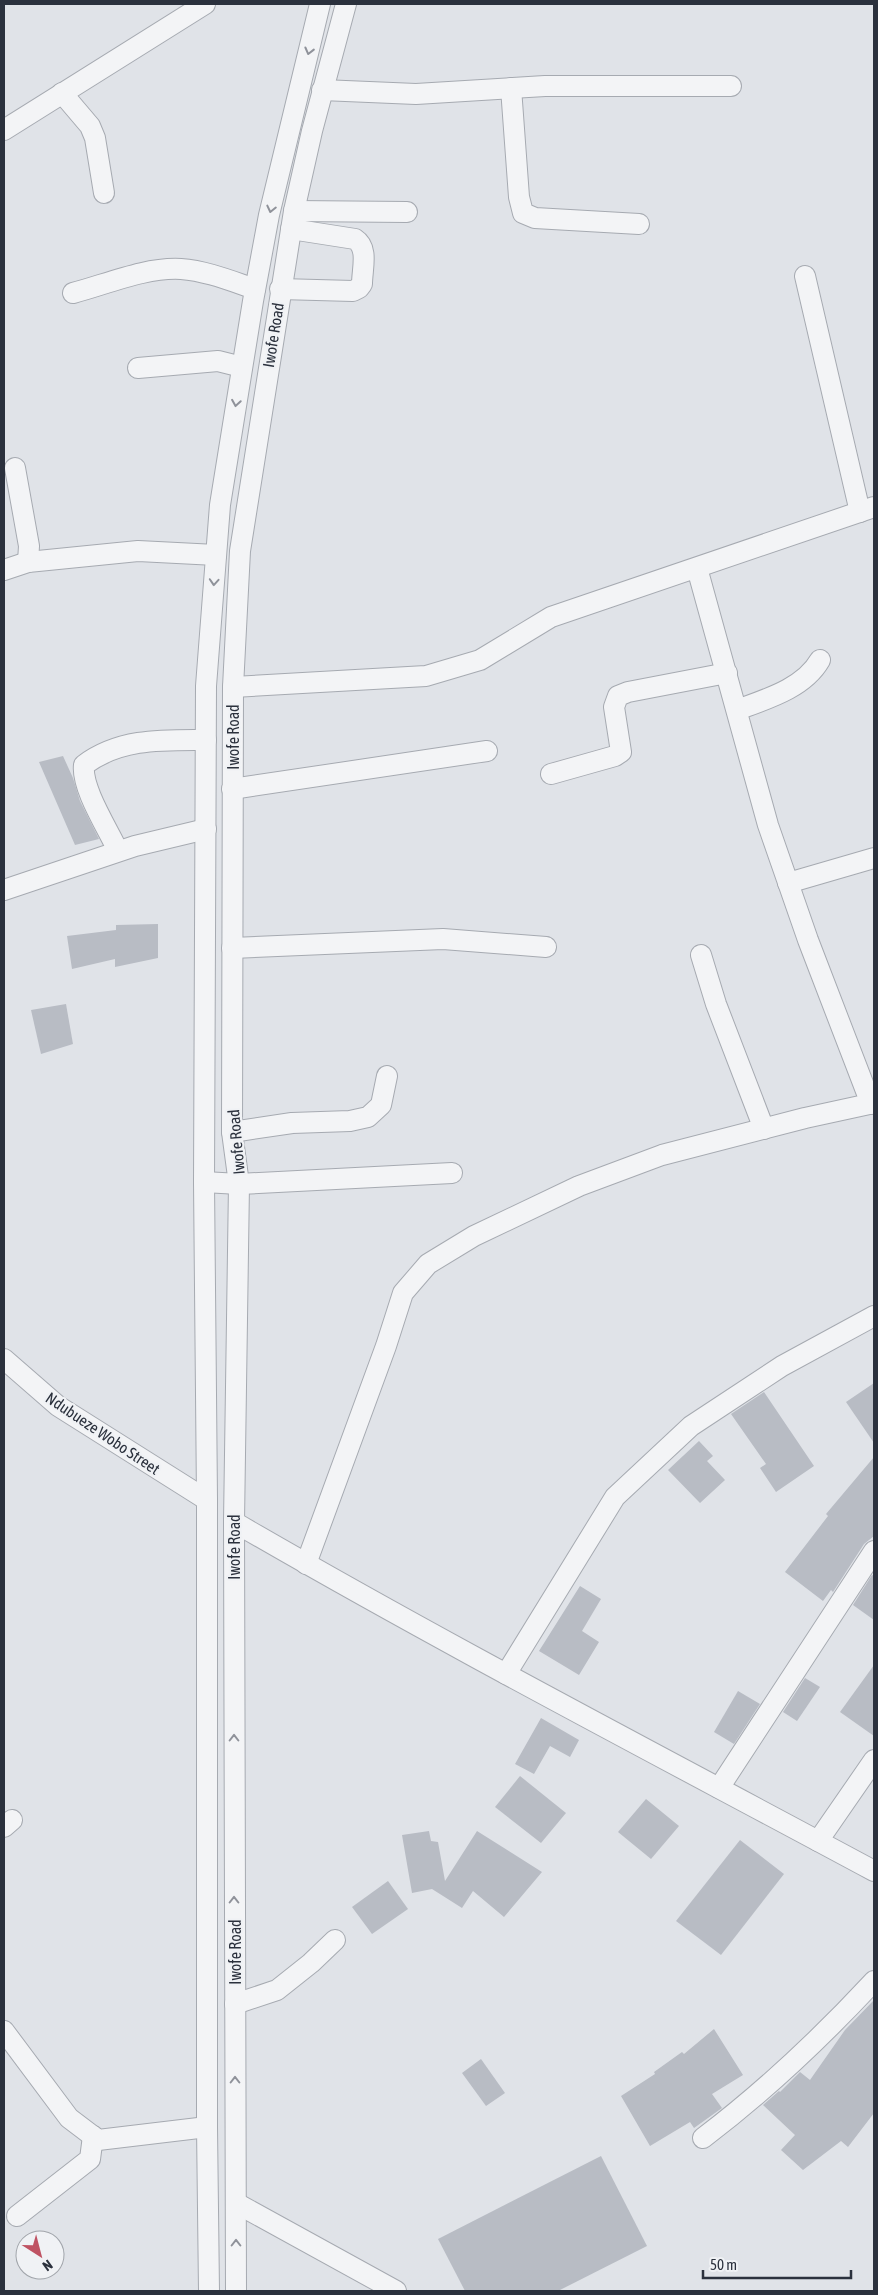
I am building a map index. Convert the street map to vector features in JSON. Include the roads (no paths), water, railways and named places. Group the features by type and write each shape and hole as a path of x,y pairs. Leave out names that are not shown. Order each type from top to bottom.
{"street":[{"path":"4,130 205,4"},
{"name":"Iwofe Road","path":"209,2291 207,2127 208,1500 204,1182 206,686 220,506 255,289 269,215 320,4"},
{"name":"Iwofe Road","path":"236,2291 234,1522 239,1184 232,1132 233,687 240,550 280,289 292,220 322,90 346,4"},
{"path":"322,90 416,94 545,86 731,86"},
{"path":"512,88 519,197 523,213 535,218 639,224"},
{"path":"62,93 90,126 95,138 104,192"},
{"path":"292,220 407,212"},
{"path":"280,289 353,291 362,284 363,248 361,243 355,239 292,220"},
{"path":"74,293 156,270 180,269 203,272 255,289"},
{"path":"233,687 426,676 480,660 551,617 867,510 805,276"},
{"path":"138,368 218,361 242,367"},
{"path":"15,468 29,546 28,562"},
{"path":"4,570 28,562 138,551 216,555"},
{"path":"306,1564 386,1346 403,1293 428,1264 474,1236 579,1186 662,1155 873,1103 788,883 768,826 697,568"},
{"path":"737,710 800,683 814,671 820,660"},
{"path":"550,774 615,756 621,752 614,707 618,696 628,692 727,673"},
{"path":"118,850 89,789 83,773 84,765 108,751 137,742 206,740"},
{"path":"232,789 487,750"},
{"path":"4,890 118,850 206,828"},
{"path":"788,883 874,858"},
{"path":"232,948 443,939 546,947"},
{"path":"701,955 716,1004 764,1129"},
{"path":"232,1132 292,1123 350,1121 368,1117 381,1105 387,1076"},
{"path":"204,1182 239,1184 452,1173"},
{"path":"506,1674 615,1497 691,1426 782,1366 874,1316"},
{"name":"Ndubueze Wobo Street","path":"4,1359 58,1406 208,1500"},
{"path":"234,1522 306,1564 506,1674 874,1871"},
{"path":"719,1788 874,1551"},
{"path":"818,1841 874,1760"},
{"path":"235,2004 277,1990 311,1963 335,1940"},
{"path":"704,2138 744,2107 846,2012 874,1981"},
{"path":"4,2031 69,2118 98,2140 207,2127"},
{"path":"17,2216 90,2159 93,2136"},
{"path":"236,2203 396,2291"}]}
